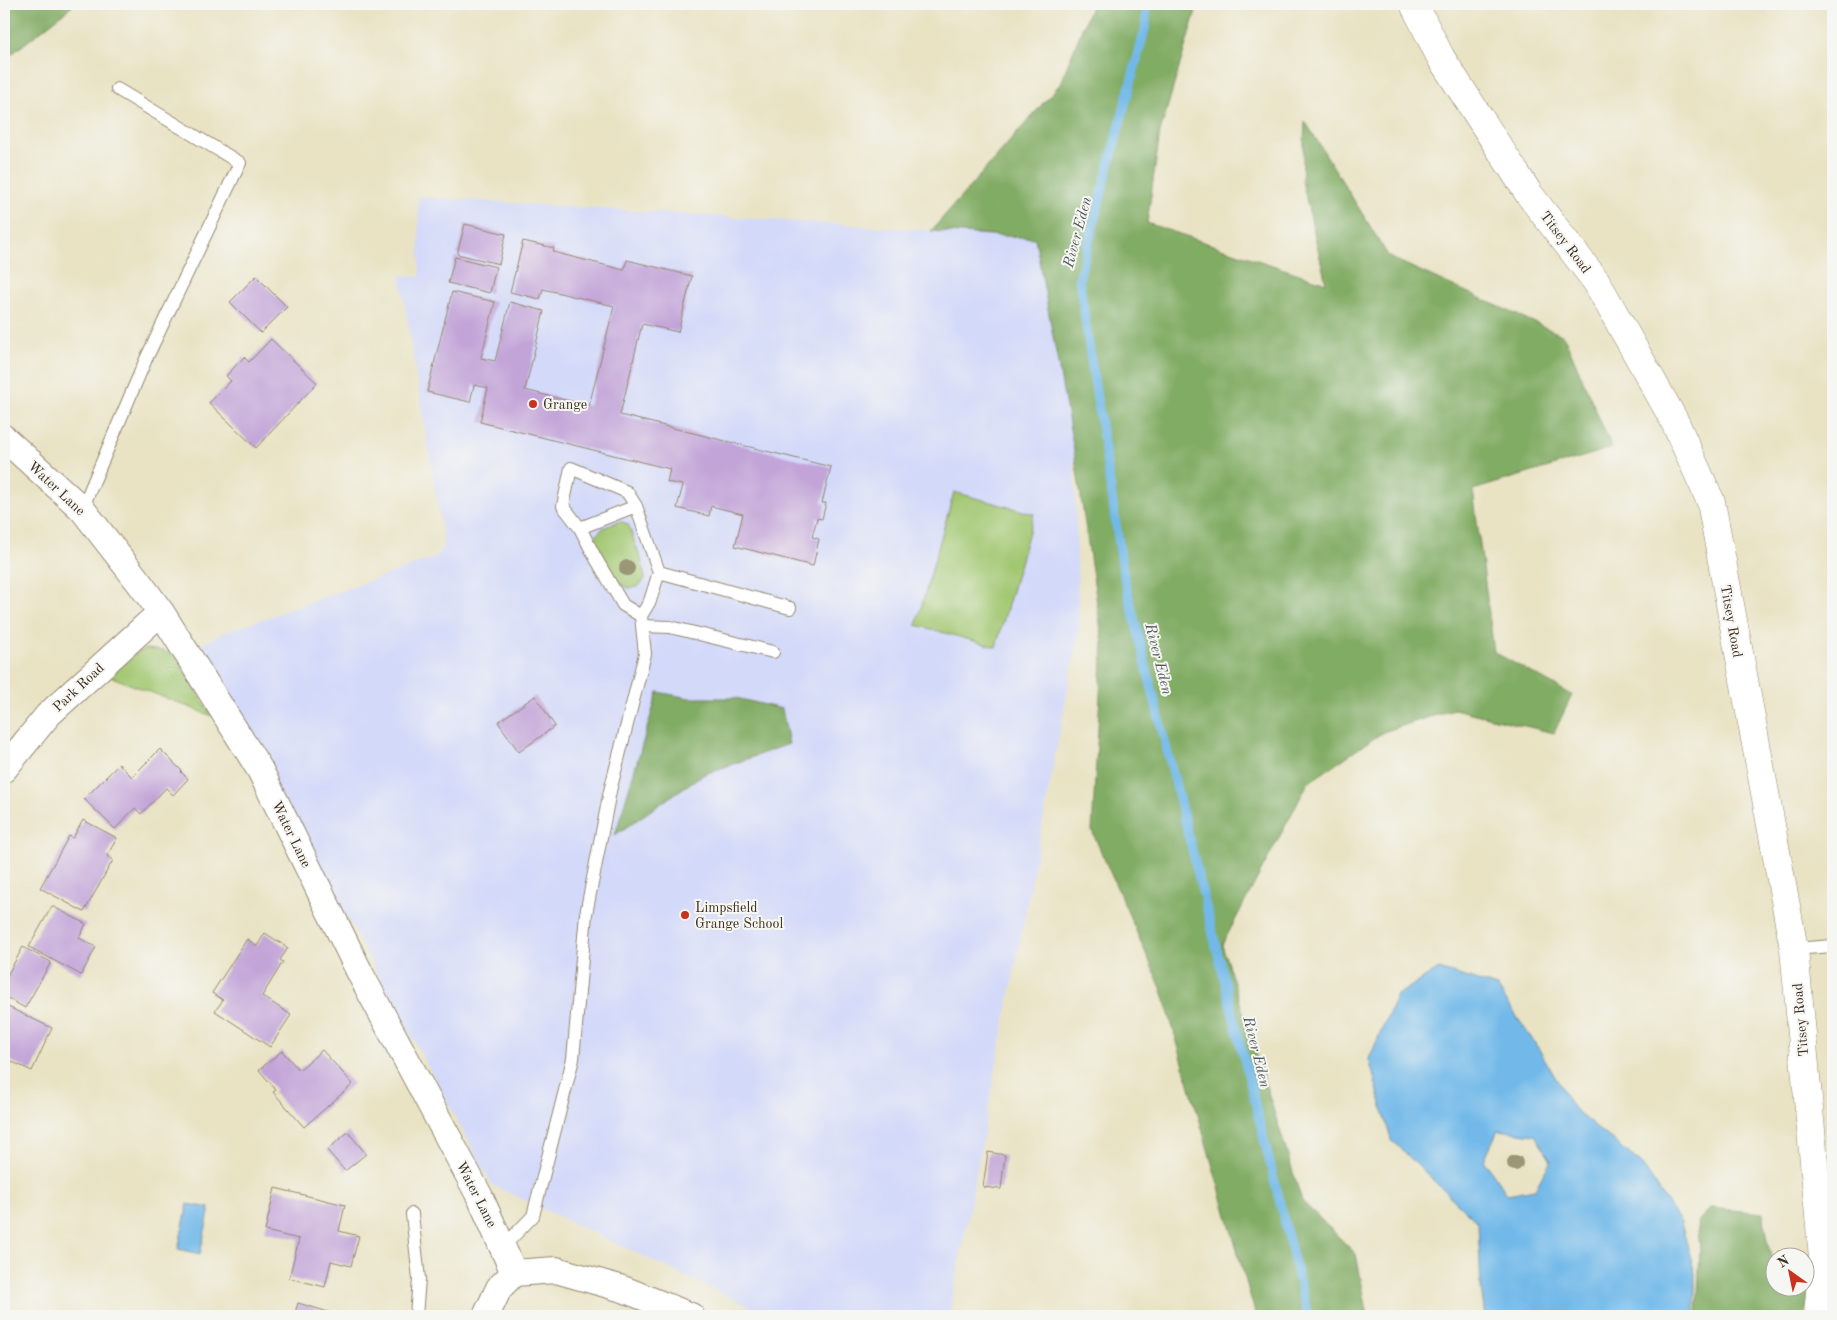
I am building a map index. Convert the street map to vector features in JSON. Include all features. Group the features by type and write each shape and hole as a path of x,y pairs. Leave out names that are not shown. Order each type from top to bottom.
{"main road":[{"name":"Titsey Road","path":"1414,4 1441,58 1529,194 1596,281 1674,420 1711,502 1794,949 1823,1258 1818,1316"}],"street":[{"name":"Water Lane","path":"4,438 82,509 160,612 260,770 361,974 475,1189 514,1273"},
{"name":"Park Road","path":"4,769 48,716 160,612"},
{"path":"486,1316 499,1288 514,1273 556,1270 623,1289 691,1316"}],"lane":[{"path":"82,509 146,359 240,163 117,89"},
{"path":"503,1247 533,1216 573,1059 586,914 610,791 645,654 642,621 660,572 636,506 627,492 571,468 563,506 580,528 594,557 623,605 642,621 774,652"},
{"path":"580,528 636,506"},
{"path":"660,572 790,608"},
{"path":"1794,949 1833,946"},
{"path":"412,1214 419,1279 416,1316"}],"shaded area":[{"name":"Limpsfield Grange School","path":"418,197 1035,237 1074,451 1079,630 949,1316 770,1316 492,1185 200,646 220,634 434,558 441,552 444,543 400,275 420,277"}],"green space":[{"path":"4,4 75,4 4,60"},
{"path":"1092,4 1198,4 1160,132 1147,223 1326,283 1302,181 1305,121 1389,257 1564,336 1612,448 1473,490 1494,652 1572,695 1554,733 1454,709 1383,732 1308,783 1222,945 1302,1201 1356,1254 1368,1316 1256,1316 1162,990 1092,831 1103,643 1074,451 1035,238 931,231 1060,84"},
{"path":"954,492 1034,514 996,647 916,625"},
{"path":"620,521 628,524 642,562 645,579 638,587 627,588 613,578 594,537 603,528"},
{"path":"147,649 164,651 175,656 212,716 109,676 134,654"},
{"path":"658,692 689,698 736,698 782,709 789,744 702,775 615,835"},
{"path":"1711,1208 1763,1213 1770,1248 1764,1248 1764,1298 1808,1298 1805,1316 1697,1316 1700,1249 1697,1222"}],"water":[{"path":"1439,969 1497,987 1540,1051 1574,1109 1641,1163 1681,1223 1695,1273 1695,1314 1691,1316 1485,1316 1481,1288 1478,1223 1391,1140 1369,1059 1397,995","holes":["1498,1130 1535,1135 1551,1161 1535,1189 1507,1194 1484,1160"]},
{"path":"188,1204 210,1208 200,1254 178,1249"}],"building":[{"path":"465,224 506,234 499,264 457,254"},
{"name":"Grange","path":"523,241 554,248 553,252 624,270 627,260 692,276 678,332 642,324 620,415 831,467 822,503 826,503 822,519 817,518 812,537 819,539 813,566 735,546 743,514 711,506 709,516 677,508 683,485 667,482 670,469 480,422 488,388 474,385 470,402 427,392 452,292 495,302 481,358 495,361 510,302 544,311 525,390 589,406 614,306 543,289 540,299 510,292"},
{"path":"455,257 496,267 490,293 448,283"},
{"path":"256,276 287,307 261,333 230,302"},
{"path":"271,339 317,383 256,448 209,403 231,381 226,376 244,357 249,362"},
{"path":"535,696 555,726 519,752 498,722"},
{"path":"160,749 188,779 173,795 166,788 141,814 135,808 115,829 84,799 119,764 132,777"},
{"path":"83,820 117,838 107,856 113,860 84,912 40,888 69,836 73,838"},
{"path":"52,906 86,924 79,938 96,947 81,975 29,947"},
{"path":"265,933 288,948 280,960 283,962 262,996 291,1015 270,1047 215,1011 223,1000 212,993 247,939 257,946"},
{"path":"23,947 51,962 25,1008 4,996 4,981"},
{"path":"4,1005 52,1028 32,1071 4,1058"},
{"path":"322,1050 353,1084 304,1127 273,1092 276,1090 259,1070 282,1051 299,1070"},
{"path":"348,1132 366,1154 345,1171 327,1150"},
{"path":"988,1152 1005,1155 1001,1189 983,1187"},
{"path":"275,1188 345,1205 339,1231 359,1236 351,1266 331,1261 325,1287 289,1278 299,1239 265,1231"},
{"path":"298,1303 342,1316 294,1316"}],"waterway":[{"name":"River Eden","path":"1146,4 1146,25 1079,279 1124,577 1308,1316"}],"place":[{"name":"Grange","path":"533,404"},
{"name":"Limpsfield Grange School","path":"685,915"}]}
